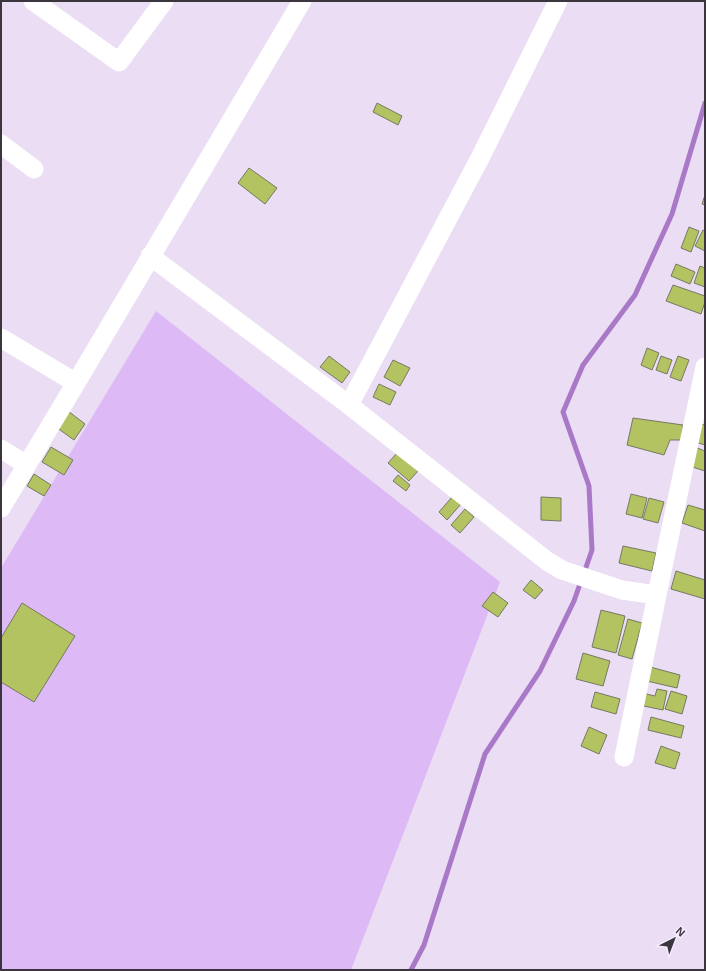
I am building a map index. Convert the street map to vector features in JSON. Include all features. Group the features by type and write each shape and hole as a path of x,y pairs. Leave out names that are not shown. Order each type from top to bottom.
{"street":[{"path":"33,1 119,62 164,1"},
{"path":"1,508 302,1"},
{"path":"350,405 480,158 558,1"},
{"path":"1,144 34,169"},
{"path":"150,256 350,405 541,556 562,570 622,590 657,595"},
{"path":"1,338 76,384"},
{"path":"624,757 705,367"},
{"path":"1,449 27,465"}],"shaded area":[{"path":"156,311 500,582 351,970 1,970 1,568"}],"building":[{"path":"377,103 402,116 398,125 373,112"},
{"path":"249,168 277,188 265,204 238,183"},
{"path":"705,195 705,205 702,204"},
{"path":"689,227 699,231 691,252 681,248"},
{"path":"703,230 705,231 705,251 695,246"},
{"path":"676,264 695,272 690,284 671,276"},
{"path":"700,266 705,268 705,287 694,283"},
{"path":"673,285 705,296 705,302 701,314 666,301"},
{"path":"647,348 659,353 652,370 641,365"},
{"path":"329,356 350,372 342,383 320,367"},
{"path":"661,356 672,360 667,374 656,370"},
{"path":"678,356 689,360 681,381 670,377"},
{"path":"393,360 410,368 400,386 384,377"},
{"path":"379,384 396,392 390,405 373,397"},
{"path":"68,411 85,424 74,440 56,427"},
{"path":"633,418 683,425 681,440 670,440 664,455 627,445"},
{"path":"700,424 705,425 705,445 695,442"},
{"path":"692,446 705,451 705,471 686,465"},
{"path":"51,447 73,460 64,475 42,462"},
{"path":"397,453 418,471 409,481 388,463"},
{"path":"34,474 51,485 44,496 27,486"},
{"path":"398,475 410,485 406,491 393,481"},
{"path":"631,494 647,498 642,518 626,514"},
{"path":"452,497 461,504 447,520 439,512"},
{"path":"541,497 561,498 561,521 541,520"},
{"path":"649,498 664,502 658,523 643,519"},
{"path":"688,505 705,510 705,531 682,523"},
{"path":"465,509 474,517 460,533 451,525"},
{"path":"623,546 656,553 652,571 619,563"},
{"path":"676,571 705,580 705,599 671,589"},
{"path":"531,580 543,590 535,599 523,590"},
{"path":"493,592 508,603 498,617 482,606"},
{"path":"22,603 75,636 34,702 1,682 1,638"},
{"path":"601,610 625,616 616,653 592,647"},
{"path":"628,619 642,623 632,659 618,655"},
{"path":"583,653 610,661 603,686 576,679"},
{"path":"650,667 680,675 677,688 647,681"},
{"path":"657,689 667,691 663,710 639,705 642,693 655,696"},
{"path":"671,691 687,696 682,714 665,709"},
{"path":"595,692 620,699 616,714 591,707"},
{"path":"651,717 684,726 681,738 648,730"},
{"path":"589,727 607,735 599,754 581,746"},
{"path":"661,746 680,753 675,769 655,763"}],"waterway":[{"path":"584,573 592,550 589,486 563,412 583,365 635,295 672,214 705,103"},
{"path":"411,970 424,945 485,754 540,671 574,601 581,581"}]}
